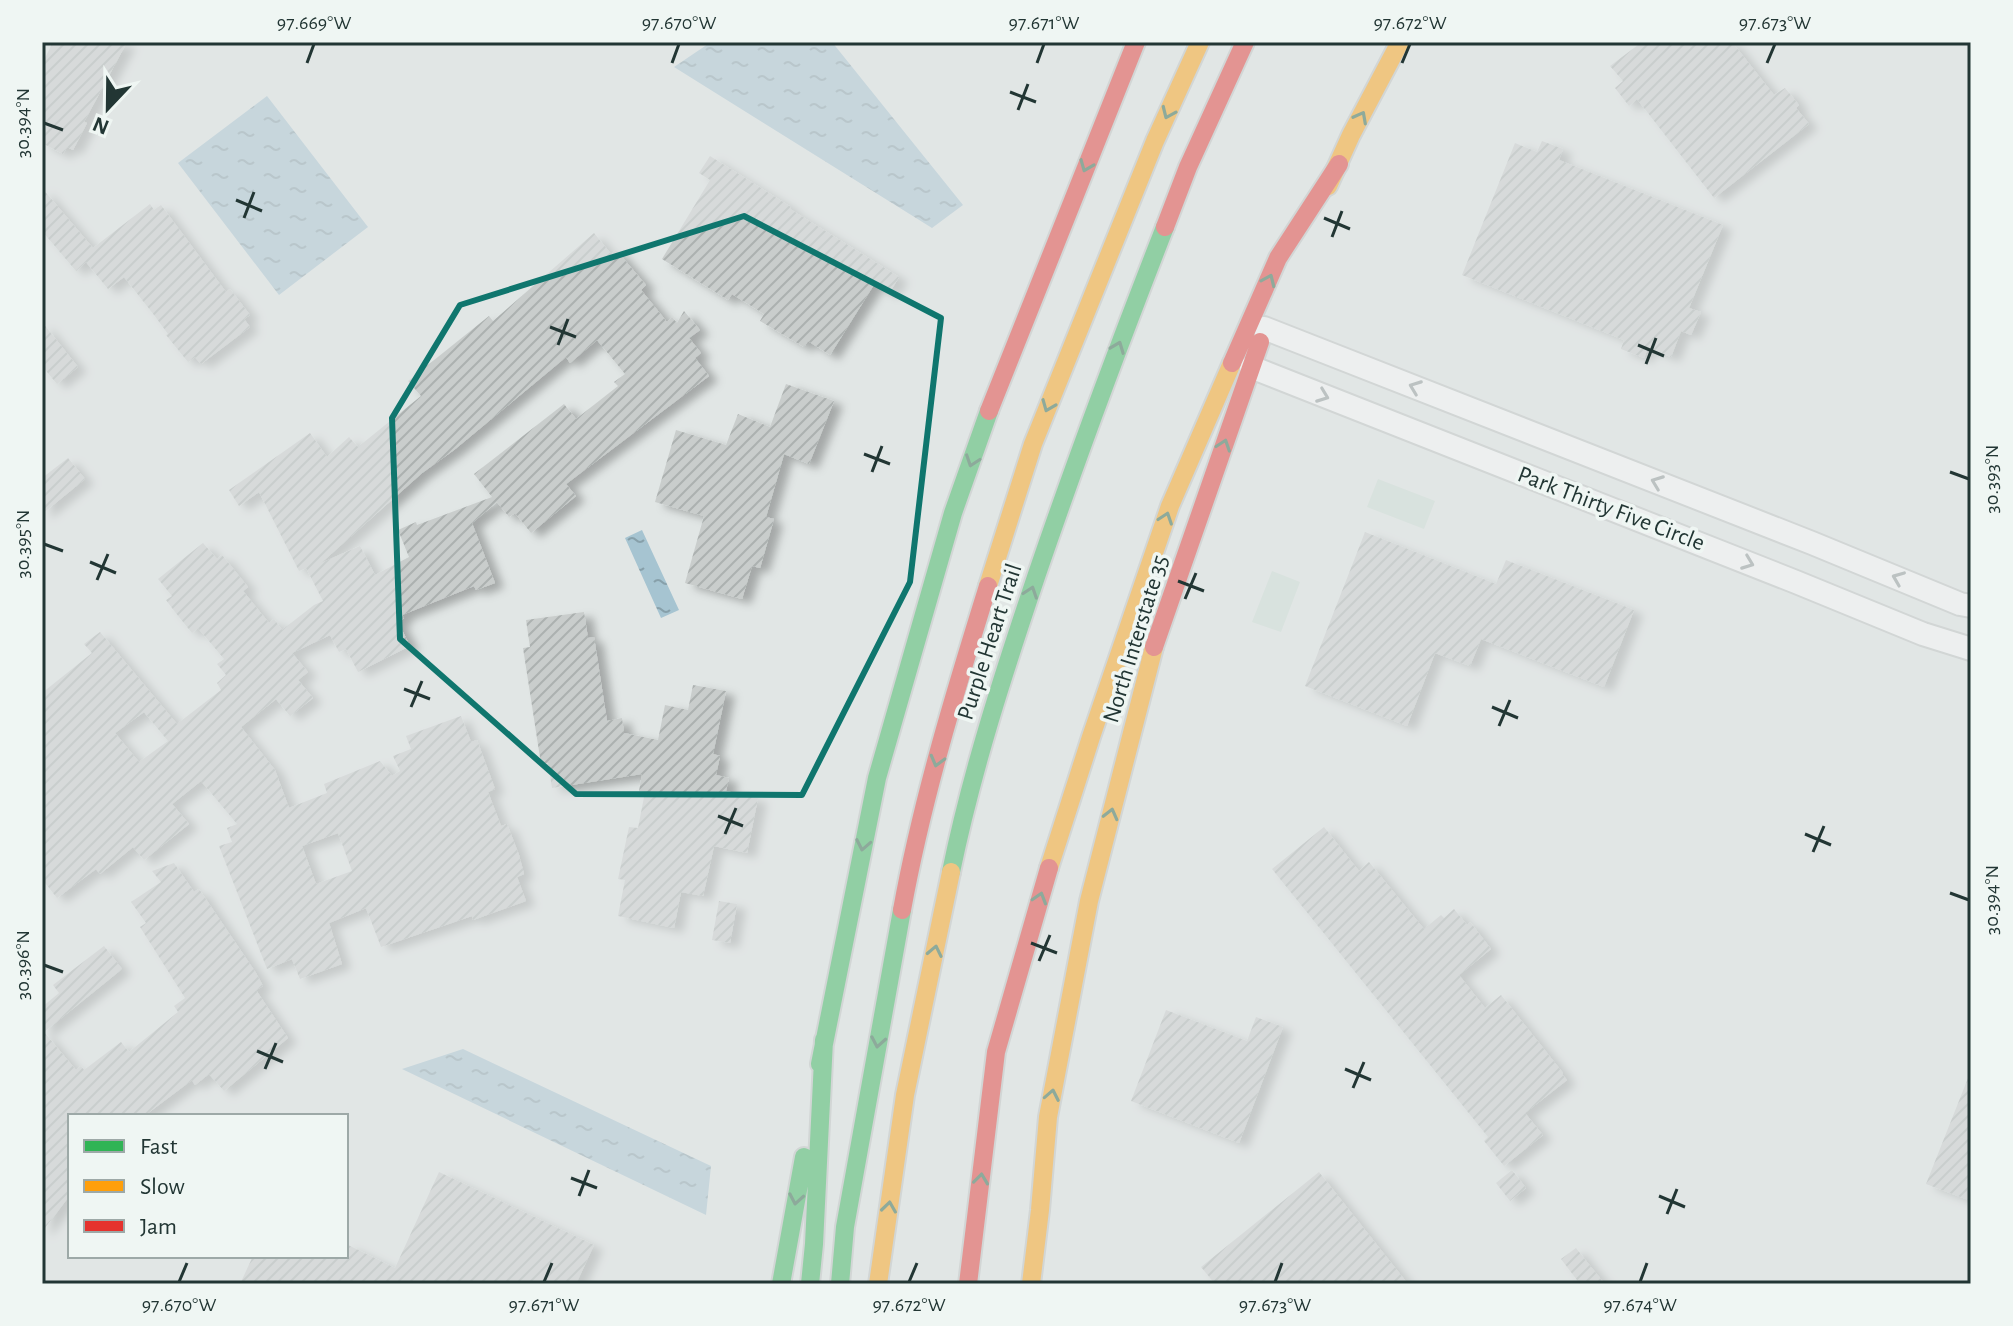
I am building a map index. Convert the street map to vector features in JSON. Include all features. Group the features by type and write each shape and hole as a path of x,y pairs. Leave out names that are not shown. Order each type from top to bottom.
{"main road":[{"name":"Purple Heart Trail","path":"840,1284 845,1227 913,849 969,647 1033,444 1155,141 1200,42"},
{"name":"Purple Heart Trail","path":"878,1284 905,1095 962,819 1001,680 1075,462 1128,322 1188,167 1245,42"},
{"name":"North Interstate 35","path":"1031,1284 1048,1117 1089,901 1151,657 1264,328 1351,135 1400,42"},
{"path":"781,1284 824,1040 877,778 953,513 995,393 1132,43"},
{"path":"968,1284 996,1052 1041,894 1091,737 1170,506 1278,258 1339,164"},
{"path":"810,1284 824,1040"}],"street":[{"name":"Park Thirty Five Circle","path":"1264,328 1971,606"},
{"name":"Park Thirty Five Circle","path":"1251,367 1923,634 1971,649"}],"highlighted area":[{"path":"744,216 941,318 910,582 802,795 576,794 400,639 392,418 460,305"}],"green space":[{"path":"1378,479 1435,501 1424,529 1367,507"},
{"path":"1272,571 1300,582 1281,632 1252,622"}],"water":[{"path":"711,42 832,42 963,205 932,228 674,67"},
{"path":"267,96 368,227 279,295 178,163"},
{"path":"642,530 679,610 661,618 625,538"},
{"path":"463,1049 711,1166 706,1215 402,1069"}],"building":[{"path":"53,42 127,42 84,122 87,123 73,150 67,147 63,154 42,143 42,64"},
{"path":"1642,42 1732,42 1774,95 1785,88 1809,124 1714,198 1637,99 1629,106 1615,88 1623,81 1610,66"},
{"path":"1542,141 1563,149 1559,160 1723,225 1689,308 1701,312 1691,335 1681,331 1671,357 1648,348 1644,358 1621,349 1624,340 1462,275 1515,143 1537,152"},
{"path":"710,156 899,277 890,292 875,283 830,355 808,341 804,347 760,321 764,314 732,294 728,300 662,259 710,180 699,173"},
{"path":"42,188 93,248 150,204 154,210 161,205 226,292 230,289 250,315 244,319 250,327 201,364 195,357 188,362 124,277 108,289 86,262 76,271 42,231"},
{"path":"594,233 611,254 616,250 646,285 641,290 667,322 672,317 677,323 684,311 700,330 689,338 701,353 695,358 709,376 566,484 576,496 531,533 515,513 509,517 497,502 472,523 495,583 476,590 474,586 402,615 404,618 398,622 410,646 358,672 346,649 339,652 330,635 292,653 308,672 298,680 313,698 290,716 276,699 241,727 275,770 289,808 327,793 324,784 380,761 392,776 400,771 393,756 411,749 406,736 461,716 471,742 477,740 495,789 488,792 501,826 507,824 519,855 524,874 517,877 526,901 381,947 366,908 329,923 342,964 300,979 292,959 267,969 219,846 232,842 227,828 237,824 201,781 172,804 189,824 144,860 133,847 100,874 96,869 57,898 42,879 42,693 92,653 84,644 100,632 177,724 221,690 217,683 226,675 217,664 224,659 198,628 192,633 166,600 172,596 158,579 203,543 217,559 222,555 248,587 243,591 269,623 274,619 282,630 323,601 306,568 299,571 259,492 239,506 229,490 310,433 327,457 349,437 358,447 421,396 408,381 489,316 493,321","holes":["597,340 625,374 614,382 618,386 576,419 564,404 474,474 492,497 398,530 409,557 375,575 360,546 321,563 422,473 566,357 570,363","144,712 168,741 139,762 115,733","338,833 352,871 316,884 302,846"]},
{"path":"42,322 78,367 57,384 42,366"},
{"path":"786,384 834,401 809,464 784,454 766,517 774,519 760,568 752,566 742,599 685,583 704,516 655,502 676,430 726,445 738,414 770,427"},
{"path":"68,458 85,479 42,514 42,478"},
{"path":"1365,532 1496,584 1506,560 1634,610 1604,687 1481,639 1470,666 1435,653 1407,726 1305,686"},
{"path":"584,612 588,638 594,637 607,721 622,718 624,733 658,740 665,705 688,710 693,685 726,691 713,754 720,756 716,775 729,778 726,791 758,798 747,853 714,846 703,896 681,892 674,928 618,916 625,880 618,879 629,827 638,828 645,792 639,791 642,774 552,788 548,763 541,764 523,648 530,647 526,620"},
{"path":"1324,827 1359,871 1369,862 1424,929 1454,909 1467,925 1470,922 1491,949 1459,975 1485,1008 1501,995 1567,1080 1525,1113 1543,1135 1504,1166 1484,1141 1488,1137 1272,869"},
{"path":"174,863 194,892 199,889 256,973 263,986 256,990 288,1038 224,1091 209,1074 195,1085 192,1080 147,1114 68,1114 68,1198 42,1232 42,1007 59,993 53,985 104,946 122,969 44,1032 76,1070 81,1066 84,1070 121,1042 129,1052 178,1012 174,1006 185,998 140,927 146,923 131,902 161,882 152,871"},
{"path":"719,901 737,904 730,943 712,940"},
{"path":"1166,1010 1247,1041 1256,1017 1283,1027 1239,1143 1131,1101"},
{"path":"1971,1073 1971,1201 1926,1184"},
{"path":"1512,1170 1526,1188 1510,1201 1496,1183"},
{"path":"439,1172 594,1245 576,1284 240,1284 252,1258 348,1258 348,1245 395,1268"},
{"path":"1319,1172 1408,1284 1215,1284 1201,1267"},
{"path":"1576,1248 1605,1284 1580,1284 1561,1259"}],"traffic: fast":[{"path":"951,872 979,759 1025,611 1083,443 1165,227"},
{"path":"820,1064 877,778 953,513 989,411"},
{"path":"840,1284 845,1227 902,910"},
{"path":"810,1284 824,1040"},
{"path":"781,1284 804,1157"}],"traffic: slow":[{"path":"988,586 1033,444 1155,141 1200,42"},
{"path":"1328,186 1400,42"},
{"path":"1049,868 1170,506 1232,363"},
{"path":"1031,1284 1048,1117 1089,901 1154,647"},
{"path":"878,1284 905,1095 951,872"}],"traffic: jam":[{"path":"989,411 1136,42"},
{"path":"1165,227 1188,167 1245,42"},
{"path":"1232,363 1278,258 1339,164"},
{"path":"1154,647 1260,342"},
{"path":"902,910 929,787 988,586"},
{"path":"968,1284 996,1052 1049,868"}]}
